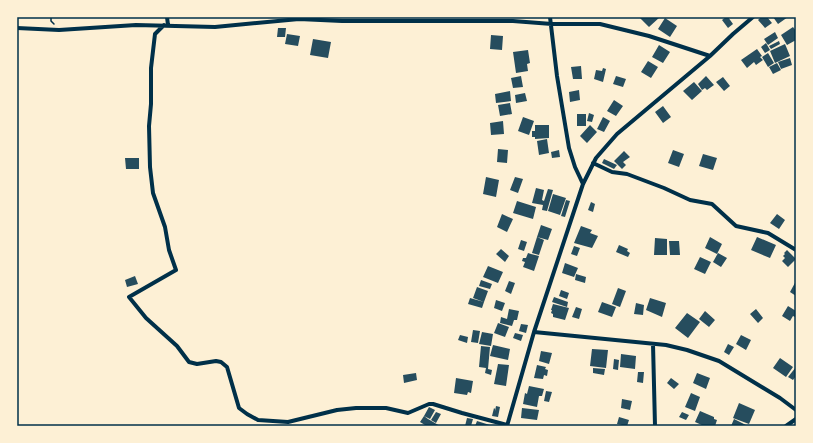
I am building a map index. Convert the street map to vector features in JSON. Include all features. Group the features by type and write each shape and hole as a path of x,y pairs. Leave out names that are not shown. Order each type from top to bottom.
{"street":[{"path":"167,17 166,25 155,34 151,68 151,104 149,126 150,167 153,193 165,227 169,250 176,270 129,297 146,318 177,346 189,362 197,364 216,361 224,364 227,367 239,408 258,420 288,422 337,410 356,408 386,408 408,413 429,404 433,404 507,426 534,332 583,184 596,158 617,134 710,56 753,17"},
{"path":"550,17 557,76 569,148 575,167 583,184"},
{"path":"17,28 59,30 111,26 166,25 215,27 299,18 342,21 480,19 552,24 600,24 649,36 710,56"},
{"path":"593,163 612,172 627,174 664,188 690,200 712,204 736,226 768,233 796,250"},
{"path":"534,332 666,345 687,350 719,361 780,398 796,410"},
{"path":"653,344 655,426"},
{"path":"786,426 796,419"}],"building":[{"path":"660,17 649,27 640,18"},
{"path":"728,17 733,24 728,28 722,20"},
{"path":"761,17 767,17 772,23 765,28 758,20"},
{"path":"773,17 788,17 778,24"},
{"path":"665,18 677,26 670,37 658,29"},
{"path":"793,27 796,31 796,40 787,45 781,35"},
{"path":"278,28 286,28 285,37 277,37"},
{"path":"775,32 778,38 768,45 764,39"},
{"path":"287,34 300,36 298,46 285,44"},
{"path":"491,35 503,36 502,50 490,49"},
{"path":"313,39 331,42 328,58 310,55"},
{"path":"779,41 780,44 771,49 769,46"},
{"path":"766,43 770,50 765,53 761,47"},
{"path":"785,44 790,56 775,63 770,51"},
{"path":"659,45 670,52 663,63 652,57"},
{"path":"757,49 763,60 756,65 754,62 747,68 741,60"},
{"path":"528,50 530,63 527,64 528,71 516,73 513,52"},
{"path":"768,53 774,63 768,67 762,57"},
{"path":"790,58 792,65 781,69 778,62"},
{"path":"648,61 658,67 651,78 641,72"},
{"path":"777,63 781,70 773,74 769,67"},
{"path":"581,66 582,79 573,79 571,67"},
{"path":"603,68 606,69 603,82 594,79 596,70 602,71"},
{"path":"521,76 523,87 513,88 511,78"},
{"path":"616,76 626,79 623,87 613,84"},
{"path":"706,76 714,85 707,90 705,88 702,90 698,84"},
{"path":"723,77 730,86 724,91 716,82"},
{"path":"694,82 702,91 692,100 683,91"},
{"path":"579,90 580,100 570,102 569,92"},
{"path":"510,91 511,101 496,103 495,94"},
{"path":"525,93 527,101 516,103 515,95"},
{"path":"614,100 623,106 616,116 607,111"},
{"path":"510,103 512,114 500,116 498,105"},
{"path":"663,106 671,117 663,123 655,112"},
{"path":"589,113 594,115 592,122 587,121"},
{"path":"577,114 586,114 586,126 577,126"},
{"path":"523,117 534,121 529,135 518,131"},
{"path":"603,117 610,121 604,132 597,129"},
{"path":"503,121 504,134 491,135 490,123"},
{"path":"535,125 549,125 549,138 535,139 535,137 532,137 532,131 535,131"},
{"path":"590,125 597,132 587,143 580,136"},
{"path":"547,139 549,153 539,155 537,141"},
{"path":"498,149 508,150 507,163 497,162"},
{"path":"559,150 560,157 552,158 551,152"},
{"path":"673,150 684,154 679,167 668,163"},
{"path":"624,151 630,157 623,162 626,165 622,169 614,161"},
{"path":"703,154 717,158 713,170 699,166"},
{"path":"125,158 139,158 139,169 126,169"},
{"path":"604,159 617,165 614,169 602,163"},
{"path":"486,177 499,180 496,197 483,194"},
{"path":"515,177 523,179 518,193 510,190"},
{"path":"536,188 544,190 542,200 544,201 548,189 553,190 547,211 542,210 543,205 532,203"},
{"path":"553,194 566,198 560,215 548,211"},
{"path":"566,200 570,201 565,217 561,216"},
{"path":"517,201 536,207 533,219 513,213"},
{"path":"591,202 595,204 593,212 588,210"},
{"path":"502,214 513,219 507,232 497,227"},
{"path":"777,214 785,220 779,229 770,223"},
{"path":"541,225 552,229 548,240 537,237"},
{"path":"581,226 592,230 590,233 598,236 592,248 574,243"},
{"path":"537,237 544,240 539,255 532,253"},
{"path":"710,237 722,244 717,254 705,248"},
{"path":"757,237 776,245 770,258 751,250"},
{"path":"655,238 667,239 667,255 654,255"},
{"path":"521,240 527,242 524,251 518,249"},
{"path":"669,241 679,241 680,255 670,255"},
{"path":"619,245 628,249 627,251 630,253 628,257 616,252"},
{"path":"574,246 580,248 577,256 571,254"},
{"path":"501,249 509,256 505,262 496,254"},
{"path":"787,250 796,259 788,267 782,261 785,258 783,256 785,254 784,253"},
{"path":"528,253 539,256 534,271 523,267 525,262 522,261 523,258 526,258"},
{"path":"718,253 727,258 721,267 713,262"},
{"path":"700,257 711,262 705,274 694,269"},
{"path":"565,263 578,268 574,277 562,273"},
{"path":"488,266 503,272 498,283 483,277"},
{"path":"576,274 586,277 585,283 575,280"},
{"path":"135,276 138,284 127,287 125,280"},
{"path":"481,280 492,284 490,289 479,286"},
{"path":"509,281 515,283 511,294 505,291"},
{"path":"796,281 796,296 790,292"},
{"path":"477,287 488,291 484,302 473,298"},
{"path":"618,288 626,291 620,307 612,304"},
{"path":"561,290 569,293 567,299 559,296"},
{"path":"554,297 568,302 567,307 552,302"},
{"path":"470,298 484,302 482,308 468,304"},
{"path":"650,298 666,303 662,317 646,310"},
{"path":"496,300 505,303 502,311 494,308"},
{"path":"602,302 616,307 612,317 598,312"},
{"path":"636,303 644,305 643,315 634,314"},
{"path":"553,304 569,308 565,320 553,317 551,310"},
{"path":"788,306 796,311 796,316 793,316 790,321 782,316"},
{"path":"576,307 582,309 579,319 572,317"},
{"path":"509,309 519,311 517,320 514,320 512,326 500,323 501,317 507,319"},
{"path":"756,309 763,318 758,323 750,314"},
{"path":"705,311 715,320 709,327 699,319"},
{"path":"687,313 700,322 688,338 675,328"},
{"path":"498,323 509,327 505,337 494,333"},
{"path":"521,324 528,325 526,333 519,331"},
{"path":"473,330 480,331 478,343 471,342"},
{"path":"482,332 493,334 491,346 479,344"},
{"path":"515,333 523,335 521,341 513,338"},
{"path":"460,335 468,337 467,343 458,340"},
{"path":"741,335 751,340 746,350 736,344"},
{"path":"728,344 734,347 729,355 724,352"},
{"path":"493,345 510,349 508,360 490,356"},
{"path":"481,346 490,347 488,369 492,370 491,375 485,373 486,368 479,367"},
{"path":"592,349 608,350 606,368 590,366"},
{"path":"541,351 552,353 549,364 539,361"},
{"path":"621,354 636,356 635,369 620,367"},
{"path":"780,358 793,367 786,377 773,368"},
{"path":"614,359 619,360 618,370 613,369"},
{"path":"498,364 509,365 506,386 494,384"},
{"path":"537,365 546,367 545,369 548,370 547,376 544,375 543,379 534,378"},
{"path":"796,367 796,376 793,380 788,377"},
{"path":"593,368 605,369 604,375 593,373"},
{"path":"638,372 644,372 643,383 637,382"},
{"path":"416,373 417,380 404,383 403,375"},
{"path":"697,373 710,378 706,389 693,383"},
{"path":"456,378 473,381 471,393 468,392 467,395 454,393"},
{"path":"671,378 679,384 674,389 667,383"},
{"path":"529,386 544,389 542,396 539,396 537,407 523,404 525,393 527,394"},
{"path":"546,391 552,392 549,402 544,401"},
{"path":"691,393 700,397 695,411 685,407"},
{"path":"622,399 632,401 630,410 621,408"},
{"path":"739,403 755,410 749,424 733,418"},
{"path":"496,406 500,407 498,417 492,416"},
{"path":"429,407 435,410 430,419 424,416"},
{"path":"522,408 539,410 537,420 521,418"},
{"path":"700,411 714,417 714,419 717,420 715,426 704,426 695,422"},
{"path":"436,412 441,414 436,423 431,420"},
{"path":"682,412 689,415 686,420 679,417"},
{"path":"424,416 440,426 424,426 425,425 420,422"},
{"path":"619,417 629,420 627,426 617,424"},
{"path":"467,418 473,419 471,426 465,426"},
{"path":"734,419 748,426 731,426"},
{"path":"477,421 493,426 475,426"}]}
